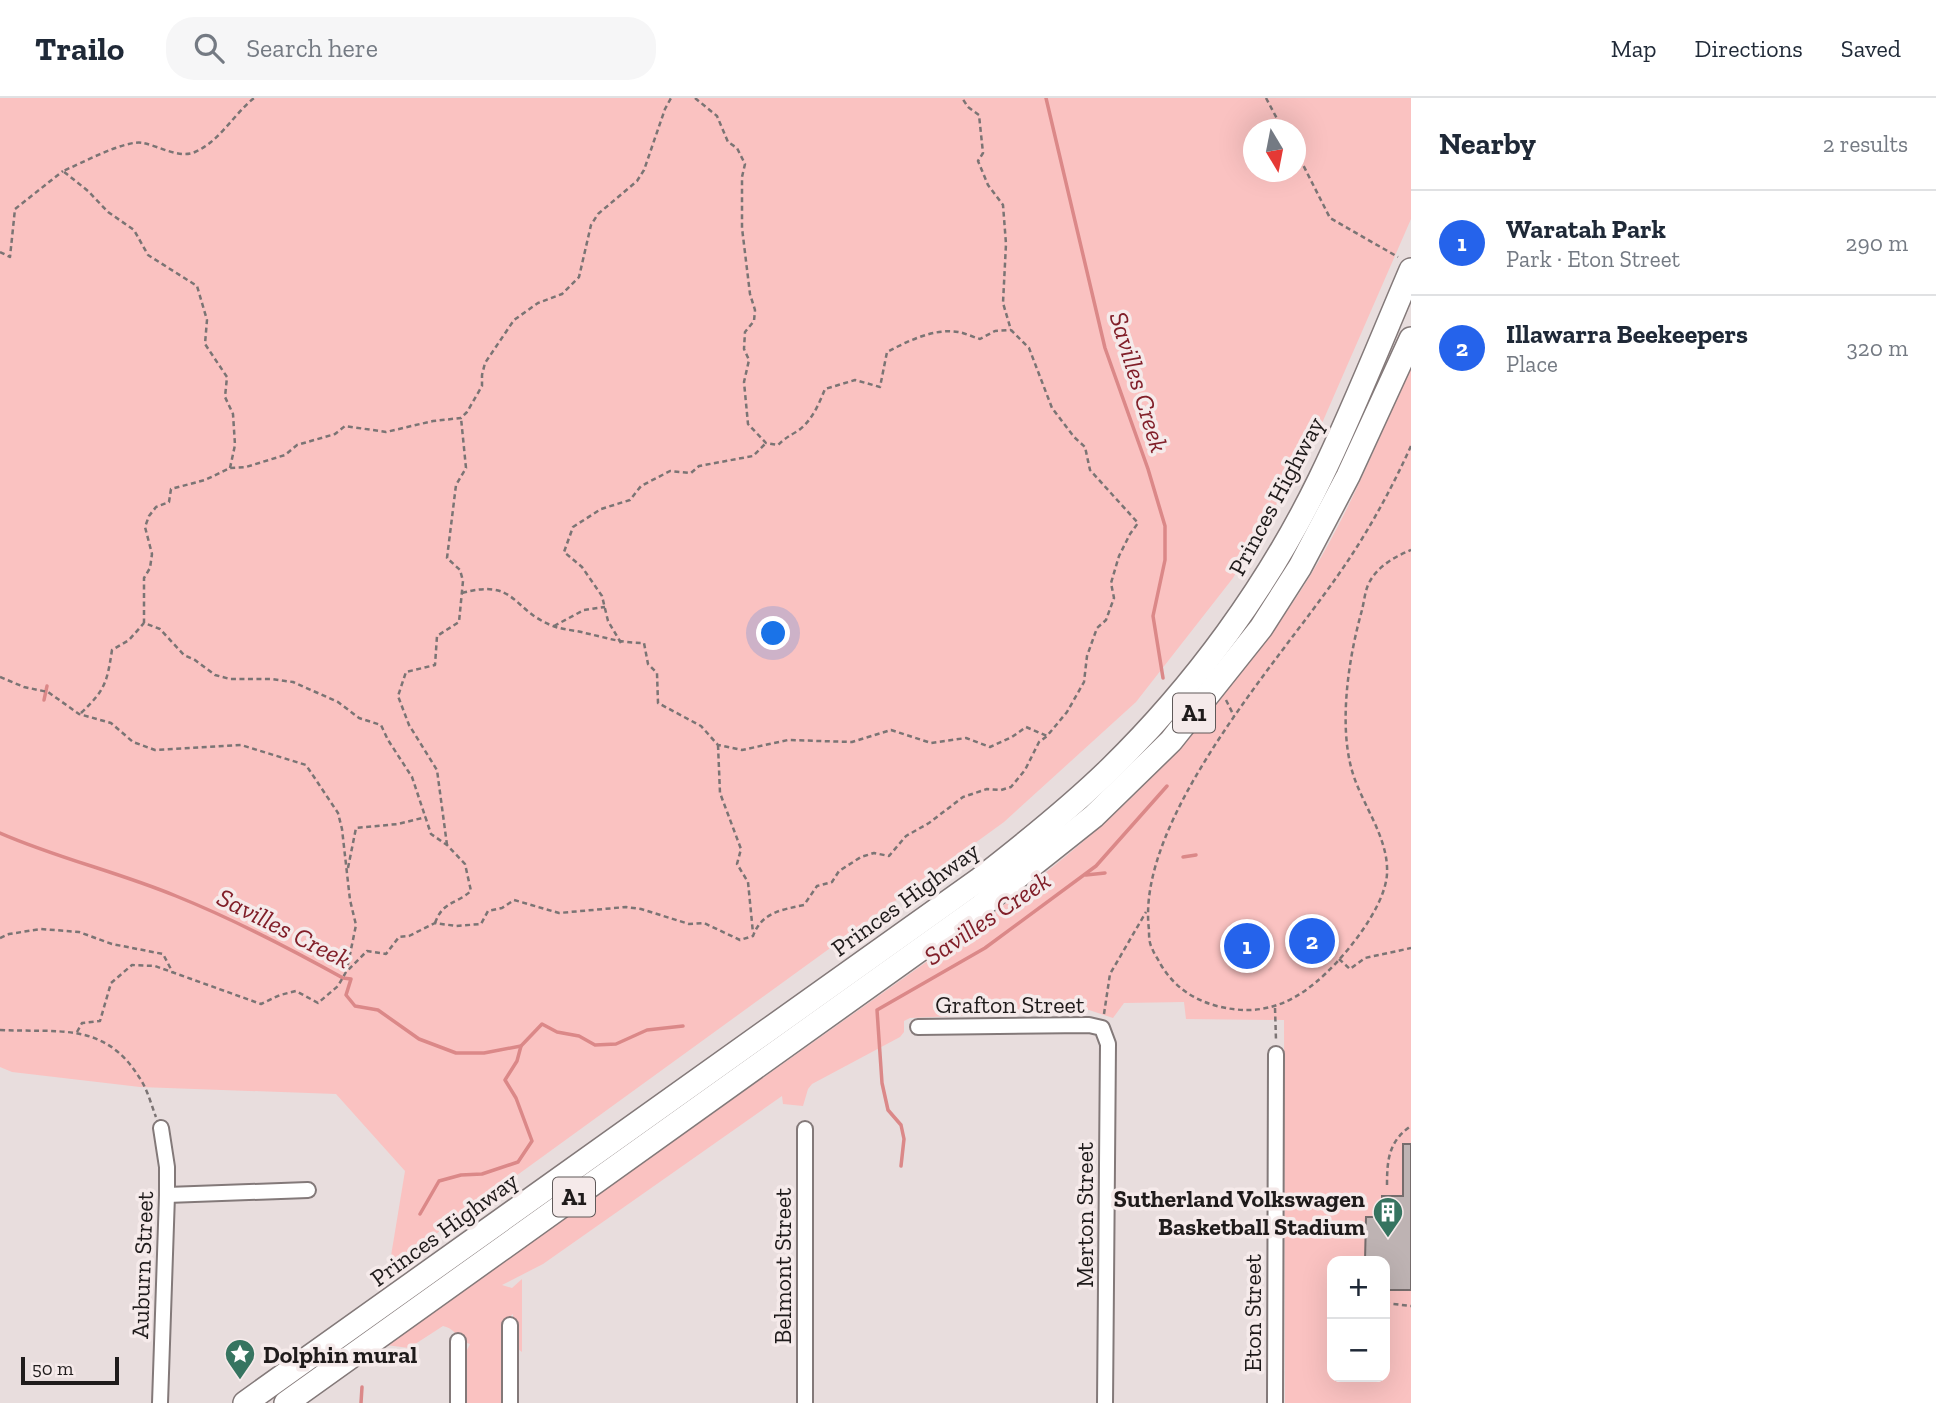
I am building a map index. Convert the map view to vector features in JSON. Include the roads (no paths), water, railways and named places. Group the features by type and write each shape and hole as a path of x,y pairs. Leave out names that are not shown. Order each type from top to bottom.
{"highway":[{"name":"Princes Highway","path":"245,1403 980,879 1039,833 1109,770 1142,737 1204,665 1282,548 1320,480 1406,264"},
{"name":"Princes Highway","path":"286,1403 981,906 1094,816 1171,741 1261,628 1300,566 1348,476 1411,339"}],"street":[{"name":"Grafton Street","path":"918,1027 1089,1025 1102,1028"},
{"name":"Merton Street","path":"1102,1028 1108,1044 1105,1403"},
{"name":"Eton Street","path":"1275,1403 1276,1054"},
{"name":"Auburn Street","path":"160,1403 167,1195 167,1167 161,1128"},
{"name":"Belmont Street","path":"805,1129 805,1403"},
{"path":"167,1195 307,1190"},
{"path":"510,1325 510,1403"},
{"path":"458,1341 458,1403"}],"waterway":[{"name":"Savilles Creek","path":"1046,98 1105,348 1165,526 1165,560 1153,616 1163,678"},
{"path":"44,700 47,686"},
{"name":"Savilles Creek","path":"901,1166 904,1139 901,1125 888,1110 882,1083 877,1010 985,948 1096,866 1167,786"},
{"name":"Savilles Creek","path":"0,833 154,887 240,924 343,978 351,979 346,995 355,1006 378,1010 419,1039 456,1053 484,1053 521,1046 542,1024 557,1032 579,1036 595,1045 616,1044 647,1030 683,1026"},
{"path":"1183,857 1196,855"},
{"path":"1086,875 1105,873"},
{"path":"420,1214 439,1181 461,1175 482,1174 518,1162 532,1141 516,1098 505,1080 517,1061 521,1046"},
{"path":"361,1403 362,1387"}],"place":[{"name":"Illawarra Beekeepers","path":"1312,941"},
{"name":"Waratah Park","path":"1247,946"},
{"name":"Sutherland Volkswagen Basketball Stadium","path":"1388,1239"},
{"name":"Dolphin mural","path":"240,1381"}]}
